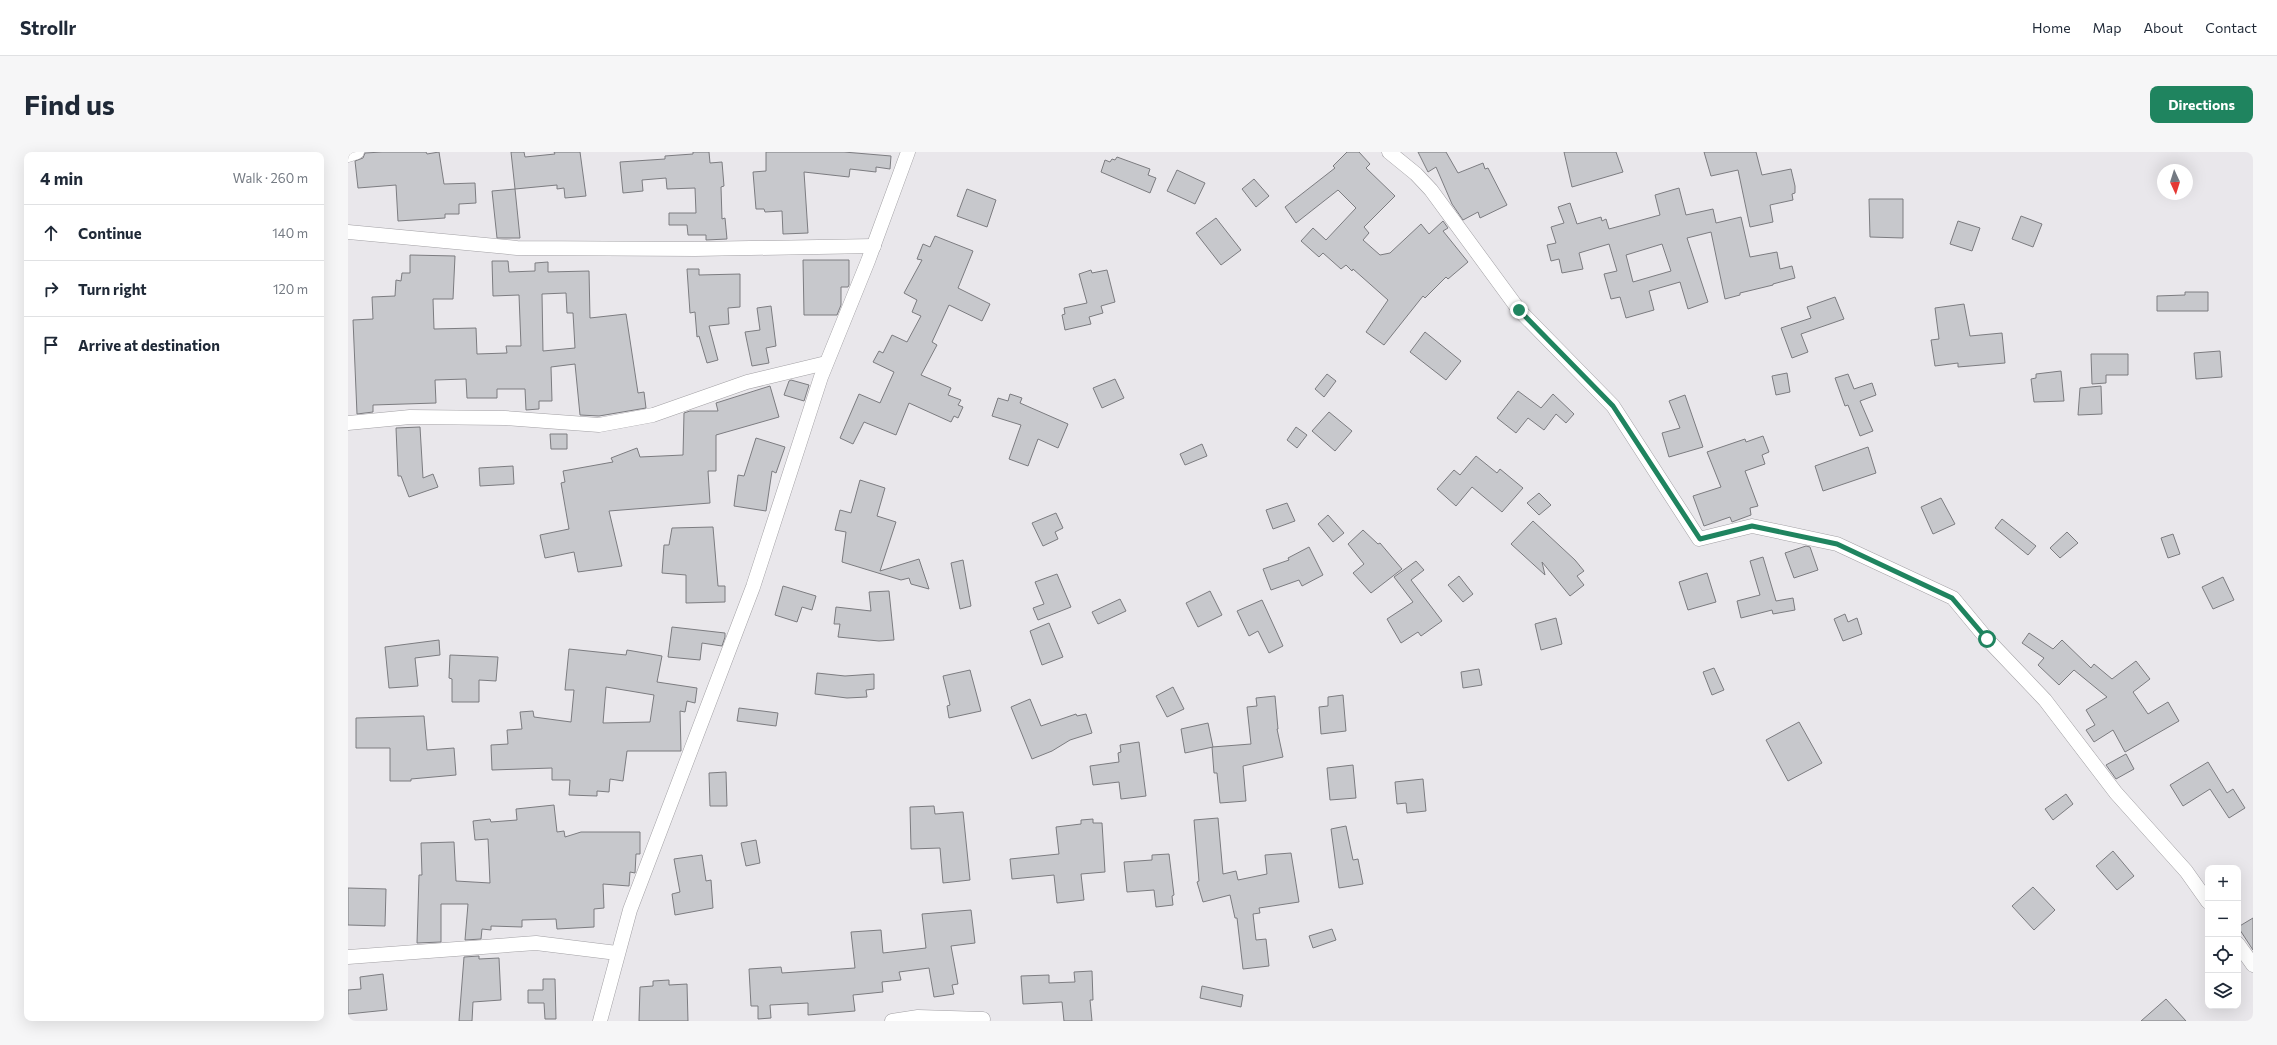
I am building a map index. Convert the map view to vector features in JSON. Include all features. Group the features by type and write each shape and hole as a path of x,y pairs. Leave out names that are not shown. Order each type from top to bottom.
{"street":[{"path":"348,155 357,152"},
{"path":"600,1021 617,953 630,910 753,587 826,363 874,246 908,152"},
{"path":"1389,152 1416,174 1431,190 1519,310 1613,406 1700,539 1752,526 1821,540 1837,544 1952,598 1987,639 2045,700 2116,793 2186,871 2207,901"},
{"path":"348,232 517,248 695,249 874,246"},
{"path":"348,423 410,417 505,418 599,425 653,415 747,382 826,363"},
{"path":"348,957 536,943 617,953"},
{"path":"2241,948 2253,965"},
{"path":"892,1021 918,1017 983,1019"}],"building":[{"path":"426,152 427,154 439,152 444,184 475,183 476,203 459,204 459,214 445,214 445,218 398,221 396,185 358,188 355,161 363,158 365,153"},
{"path":"511,152 524,152 525,157 555,154 554,152 580,152 586,196 565,198 564,188 557,189 557,185 515,189"},
{"path":"693,152 709,152 710,163 722,162 724,186 721,187 722,219 725,218 727,239 706,240 706,235 688,235 687,225 669,225 669,213 696,213 695,188 667,189 666,178 642,180 643,191 623,193 620,162 665,159 665,156 693,154"},
{"path":"766,152 844,152 891,156 890,169 876,167 876,172 850,169 849,177 804,172 808,233 783,234 782,211 765,212 764,209 756,209 753,172 766,171"},
{"path":"1347,152 1359,152 1370,164 1366,168 1395,196 1364,227 1369,233 1363,240 1380,255 1390,253 1421,224 1429,234 1443,221 1448,228 1443,231 1468,262 1448,279 1446,277 1425,298 1423,296 1384,345 1366,332 1388,300 1353,269 1352,271 1346,265 1341,269 1323,253 1319,257 1301,241 1313,228 1326,240 1356,208 1338,190 1296,223 1285,207 1335,168 1333,166"},
{"path":"1418,152 1446,152 1458,173 1483,163 1485,169 1488,168 1507,205 1480,218 1478,212 1463,220 1452,204 1436,167 1428,172"},
{"path":"1564,152 1616,152 1623,172 1572,187"},
{"path":"1704,152 1756,152 1762,175 1791,169 1795,186 1795,193 1792,194 1793,200 1770,205 1773,222 1750,227 1738,170 1711,176"},
{"path":"1117,157 1150,169 1148,175 1156,178 1150,193 1101,172 1105,160 1110,162 1112,159 1115,160"},
{"path":"1177,170 1205,183 1195,204 1167,191"},
{"path":"1254,179 1269,196 1256,207 1242,189"},
{"path":"1679,188 1686,215 1713,209 1716,223 1741,217 1750,257 1777,252 1780,269 1792,266 1795,278 1740,293 1740,295 1725,299 1711,232 1687,238 1708,302 1688,309 1680,282 1649,291 1654,310 1626,318 1620,297 1611,299 1604,274 1617,271 1609,244 1579,253 1583,269 1562,273 1559,259 1551,261 1547,245 1556,243 1551,227 1564,223 1558,207 1570,203 1577,224 1601,217 1602,221 1606,219 1609,229 1660,215 1655,195","holes":["1662,244 1671,271 1633,282 1626,255"]},
{"path":"515,189 520,238 497,238 492,191"},
{"path":"967,189 996,200 987,227 957,216"},
{"path":"1869,199 1903,199 1903,238 1870,237"},
{"path":"2021,216 2042,224 2033,247 2012,239"},
{"path":"1216,218 1241,250 1221,265 1196,233"},
{"path":"1958,221 1980,228 1972,251 1950,244"},
{"path":"935,236 973,251 958,288 990,304 982,321 949,305 932,342 937,345 921,375 951,388 948,395 961,400 958,405 963,407 958,418 954,416 951,422 909,403 896,435 864,422 853,444 840,438 859,394 880,403 894,372 873,362 879,351 883,353 892,335 907,342 921,316 912,312 917,300 904,293 922,260 917,259 923,244 930,247"},
{"path":"410,255 455,256 453,299 433,299 434,329 476,328 477,354 507,353 506,346 521,346 519,295 493,296 492,261 508,261 509,272 535,271 535,263 548,262 548,272 589,271 590,318 626,314 638,393 644,392 646,408 599,416 580,415 575,364 551,367 552,401 539,401 539,409 526,410 525,389 497,389 497,398 467,398 466,379 435,380 436,403 373,405 373,412 357,414 353,320 373,319 372,297 395,296 396,280 401,281 402,273 410,273","holes":["566,293 567,313 573,313 575,348 543,351 542,294"]},
{"path":"803,260 849,260 849,285 848,287 841,287 841,305 837,315 804,315"},
{"path":"687,269 699,269 699,275 740,274 740,307 728,308 729,324 709,326 718,360 707,363 699,336 697,337 695,312 690,313"},
{"path":"1091,270 1092,273 1107,270 1115,302 1101,306 1103,313 1089,317 1091,324 1065,330 1062,315 1065,314 1064,308 1087,303 1079,274"},
{"path":"2185,292 2208,292 2208,311 2157,311 2157,296 2185,295"},
{"path":"1835,297 1844,319 1801,334 1808,352 1792,358 1781,328 1811,318 1807,307"},
{"path":"1964,304 1970,336 2002,333 2005,363 1958,367 1958,363 1935,366 1931,340 1939,339 1935,308"},
{"path":"771,306 776,346 766,348 769,363 752,366 745,332 760,330 757,308"},
{"path":"1425,332 1461,361 1446,380 1410,352"},
{"path":"2220,351 2222,377 2196,379 2194,353"},
{"path":"2091,354 2128,354 2128,375 2106,375 2106,383 2092,384"},
{"path":"2061,371 2064,401 2034,402 2031,379 2036,378 2036,374"},
{"path":"1787,373 1790,392 1776,395 1772,376"},
{"path":"1327,374 1336,381 1324,397 1315,389"},
{"path":"1848,374 1854,389 1872,383 1876,395 1860,401 1873,431 1860,436 1848,405 1845,406 1835,378"},
{"path":"1115,379 1124,398 1102,408 1093,388"},
{"path":"791,380 809,385 804,401 784,395 789,381"},
{"path":"770,386 779,417 716,435 716,471 708,471 710,503 609,511 622,566 578,572 574,552 545,558 540,535 569,529 561,483 565,482 563,471 613,462 611,458 637,448 640,457 683,455 684,413 690,411 718,411 716,403"},
{"path":"2101,386 2102,414 2078,415 2080,388"},
{"path":"1518,391 1541,408 1553,394 1574,414 1566,423 1556,414 1544,430 1528,418 1516,433 1497,418"},
{"path":"1010,394 1022,398 1020,403 1068,424 1058,448 1038,439 1028,466 1009,459 1021,425 992,416 998,398 1008,401"},
{"path":"1685,395 1703,447 1669,457 1662,433 1680,428 1669,401"},
{"path":"1329,412 1352,431 1335,451 1312,431"},
{"path":"420,427 423,478 433,474 438,487 409,497 401,476 398,476 396,428"},
{"path":"1296,427 1307,435 1297,448 1287,440"},
{"path":"550,434 567,434 567,449 551,449"},
{"path":"1763,436 1769,452 1762,455 1765,464 1745,471 1758,506 1750,508 1751,515 1732,522 1730,517 1704,526 1693,496 1721,487 1707,452 1745,439 1746,442"},
{"path":"756,438 785,447 776,473 772,471 766,511 734,506 738,475 744,476"},
{"path":"1202,444 1207,456 1185,465 1180,454"},
{"path":"1868,447 1876,473 1823,491 1815,466"},
{"path":"1476,456 1497,473 1500,469 1523,488 1502,512 1472,487 1456,506 1437,489 1454,470 1460,475"},
{"path":"513,466 514,484 480,486 479,468"},
{"path":"860,480 885,488 877,516 896,522 880,571 919,559 929,589 911,584 909,578 901,580 842,562 846,532 835,530 840,510 851,513"},
{"path":"1539,493 1551,505 1539,515 1527,503"},
{"path":"1941,498 1955,524 1933,534 1921,507"},
{"path":"1287,503 1295,521 1273,529 1266,510"},
{"path":"1056,513 1063,528 1055,532 1058,539 1043,546 1032,523"},
{"path":"1328,515 1344,533 1333,542 1318,524"},
{"path":"2002,519 2036,546 2028,555 1995,528"},
{"path":"1533,521 1575,560 1584,571 1577,576 1584,585 1570,596 1542,562 1545,575 1511,544"},
{"path":"713,527 718,586 725,586 725,602 686,603 686,575 662,573 664,545 669,545 672,528"},
{"path":"1363,530 1378,544 1380,543 1402,569 1371,593 1353,573 1364,564 1348,544"},
{"path":"2067,532 2078,543 2060,558 2050,548"},
{"path":"2173,534 2180,554 2168,558 2161,538"},
{"path":"1806,546 1810,547 1818,570 1794,578 1785,553"},
{"path":"1309,547 1323,575 1302,586 1299,580 1271,590 1263,569 1289,560 1288,558"},
{"path":"1763,557 1776,601 1793,598 1795,610 1773,614 1772,610 1741,618 1737,601 1760,595 1750,561"},
{"path":"963,560 971,606 960,609 951,563"},
{"path":"1416,561 1424,570 1411,580 1442,621 1421,636 1418,632 1401,643 1387,619 1413,602 1394,577"},
{"path":"1707,573 1716,602 1688,610 1679,582"},
{"path":"1057,574 1071,607 1038,620 1033,608 1044,604 1035,582"},
{"path":"1459,576 1473,594 1463,602 1448,585"},
{"path":"2223,577 2234,600 2213,609 2202,587"},
{"path":"783,586 816,596 812,610 802,607 797,622 775,615"},
{"path":"889,591 894,640 879,641 838,637 840,624 834,624 836,607 871,611 869,592"},
{"path":"1210,591 1222,615 1198,627 1186,603"},
{"path":"1120,599 1126,611 1098,624 1092,612"},
{"path":"1262,600 1283,646 1269,653 1258,631 1249,636 1237,611"},
{"path":"1845,614 1848,622 1857,618 1862,634 1843,641 1834,619"},
{"path":"1556,618 1562,644 1541,650 1535,624"},
{"path":"1049,623 1063,657 1042,665 1030,631"},
{"path":"672,627 725,633 725,637 722,646 702,643 700,660 668,657"},
{"path":"2029,633 2053,649 2062,640 2091,668 2094,664 2112,679 2136,661 2150,679 2133,692 2148,714 2168,702 2179,721 2125,752 2113,730 2094,742 2086,730 2095,725 2086,710 2107,697 2074,670 2059,685 2038,665 2044,658 2022,643"},
{"path":"439,640 440,655 415,658 418,686 389,688 385,647"},
{"path":"569,649 626,655 627,650 662,656 657,682 697,688 695,703 687,701 685,712 680,711 681,751 627,751 623,781 610,779 609,792 597,791 597,796 569,795 570,780 552,780 552,768 492,770 491,745 508,744 507,730 522,729 520,712 533,711 534,717 571,722 574,690 565,690","holes":["606,687 654,695 650,722 603,723"]},
{"path":"450,655 498,657 496,681 479,680 479,702 452,702 452,679 449,678"},
{"path":"1714,668 1724,690 1712,695 1703,672"},
{"path":"1479,669 1482,685 1463,688 1461,672"},
{"path":"970,670 981,711 949,718 947,706 950,705 943,676"},
{"path":"817,673 845,676 874,674 874,689 866,690 867,697 847,698 815,694"},
{"path":"1173,687 1184,709 1167,717 1156,696"},
{"path":"1343,695 1346,731 1321,734 1319,707 1328,706 1328,697"},
{"path":"1275,696 1277,729 1283,757 1243,766 1246,801 1220,803 1217,773 1214,773 1212,747 1251,744 1247,707 1257,706 1256,698"},
{"path":"1030,699 1041,726 1076,714 1077,716 1086,714 1092,733 1070,740 1052,751 1032,759 1011,707"},
{"path":"739,708 778,713 776,726 737,721"},
{"path":"424,716 427,750 454,748 456,775 411,779 411,781 390,781 390,748 356,748 356,718"},
{"path":"1799,722 1822,763 1788,781 1766,740"},
{"path":"1208,723 1213,747 1185,753 1181,729"},
{"path":"1139,742 1146,796 1121,799 1119,782 1093,785 1090,766 1119,762 1118,753 1121,752 1120,745"},
{"path":"2126,754 2134,769 2116,779 2106,765"},
{"path":"2208,762 2227,793 2233,789 2245,808 2229,818 2210,789 2183,806 2170,785"},
{"path":"1353,765 1356,798 1330,800 1327,768"},
{"path":"726,772 727,806 710,806 709,773"},
{"path":"1423,779 1426,811 1407,813 1406,803 1397,804 1395,782"},
{"path":"2066,794 2073,804 2053,820 2045,809"},
{"path":"554,805 557,832 564,831 565,837 581,832 640,832 640,854 636,854 635,873 630,872 629,886 603,884 604,908 594,909 594,927 557,929 556,919 522,920 522,927 491,926 491,930 482,929 481,939 465,940 468,904 441,904 441,942 417,943 419,875 422,875 421,843 454,842 456,881 490,883 488,839 475,840 473,821 490,819 491,822 517,820 516,809"},
{"path":"934,806 935,814 963,812 970,880 943,883 940,848 911,849 910,807"},
{"path":"1218,818 1223,874 1236,871 1238,880 1267,874 1265,855 1291,853 1299,902 1259,908 1260,913 1253,914 1256,940 1266,939 1269,966 1243,969 1237,918 1235,918 1230,895 1203,902 1197,882 1199,881 1194,820"},
{"path":"1093,819 1093,823 1102,823 1105,872 1081,874 1084,900 1057,903 1054,875 1012,879 1010,859 1059,854 1056,827 1081,824 1081,820"},
{"path":"1346,826 1353,860 1358,859 1363,884 1339,888 1331,829"},
{"path":"756,840 760,863 746,866 741,843"},
{"path":"2113,851 2134,876 2117,890 2096,866"},
{"path":"1169,854 1174,895 1172,896 1173,905 1156,907 1154,890 1127,892 1124,862 1152,860 1152,855"},
{"path":"702,855 706,881 711,880 713,908 675,915 672,894 680,892 674,859"},
{"path":"2033,887 2055,910 2034,930 2012,906"},
{"path":"348,888 386,889 385,926 348,925"},
{"path":"971,910 975,943 951,946 958,984 952,985 954,994 934,997 929,968 899,972 901,980 882,982 883,992 853,995 855,1011 808,1015 808,1003 770,1005 771,1018 758,1019 758,1006 751,1006 749,969 781,967 782,973 855,968 851,932 881,930 883,953 926,948 922,914"},
{"path":"2253,918 2253,950 2241,932 2241,925"},
{"path":"1332,929 1336,940 1313,948 1309,936"},
{"path":"479,956 479,959 499,958 501,1000 473,1002 472,1021 459,1021 464,957"},
{"path":"1092,971 1093,1000 1090,1000 1092,1021 1064,1021 1062,1002 1023,1004 1021,976 1049,975 1049,983 1075,982 1074,972"},
{"path":"383,974 387,1010 348,1014 348,990 361,989 360,977"},
{"path":"543,979 555,979 556,1019 545,1019 544,1003 528,1003 528,990 543,990"},
{"path":"669,980 669,985 687,984 688,1021 639,1021 640,987 653,986 653,981"},
{"path":"1202,986 1243,995 1241,1007 1200,998"},
{"path":"2166,999 2186,1021 2141,1021"}],"route":[{"path":"1519,310 1613,406 1700,539 1752,526 1837,544 1952,598 1987,639"}]}
